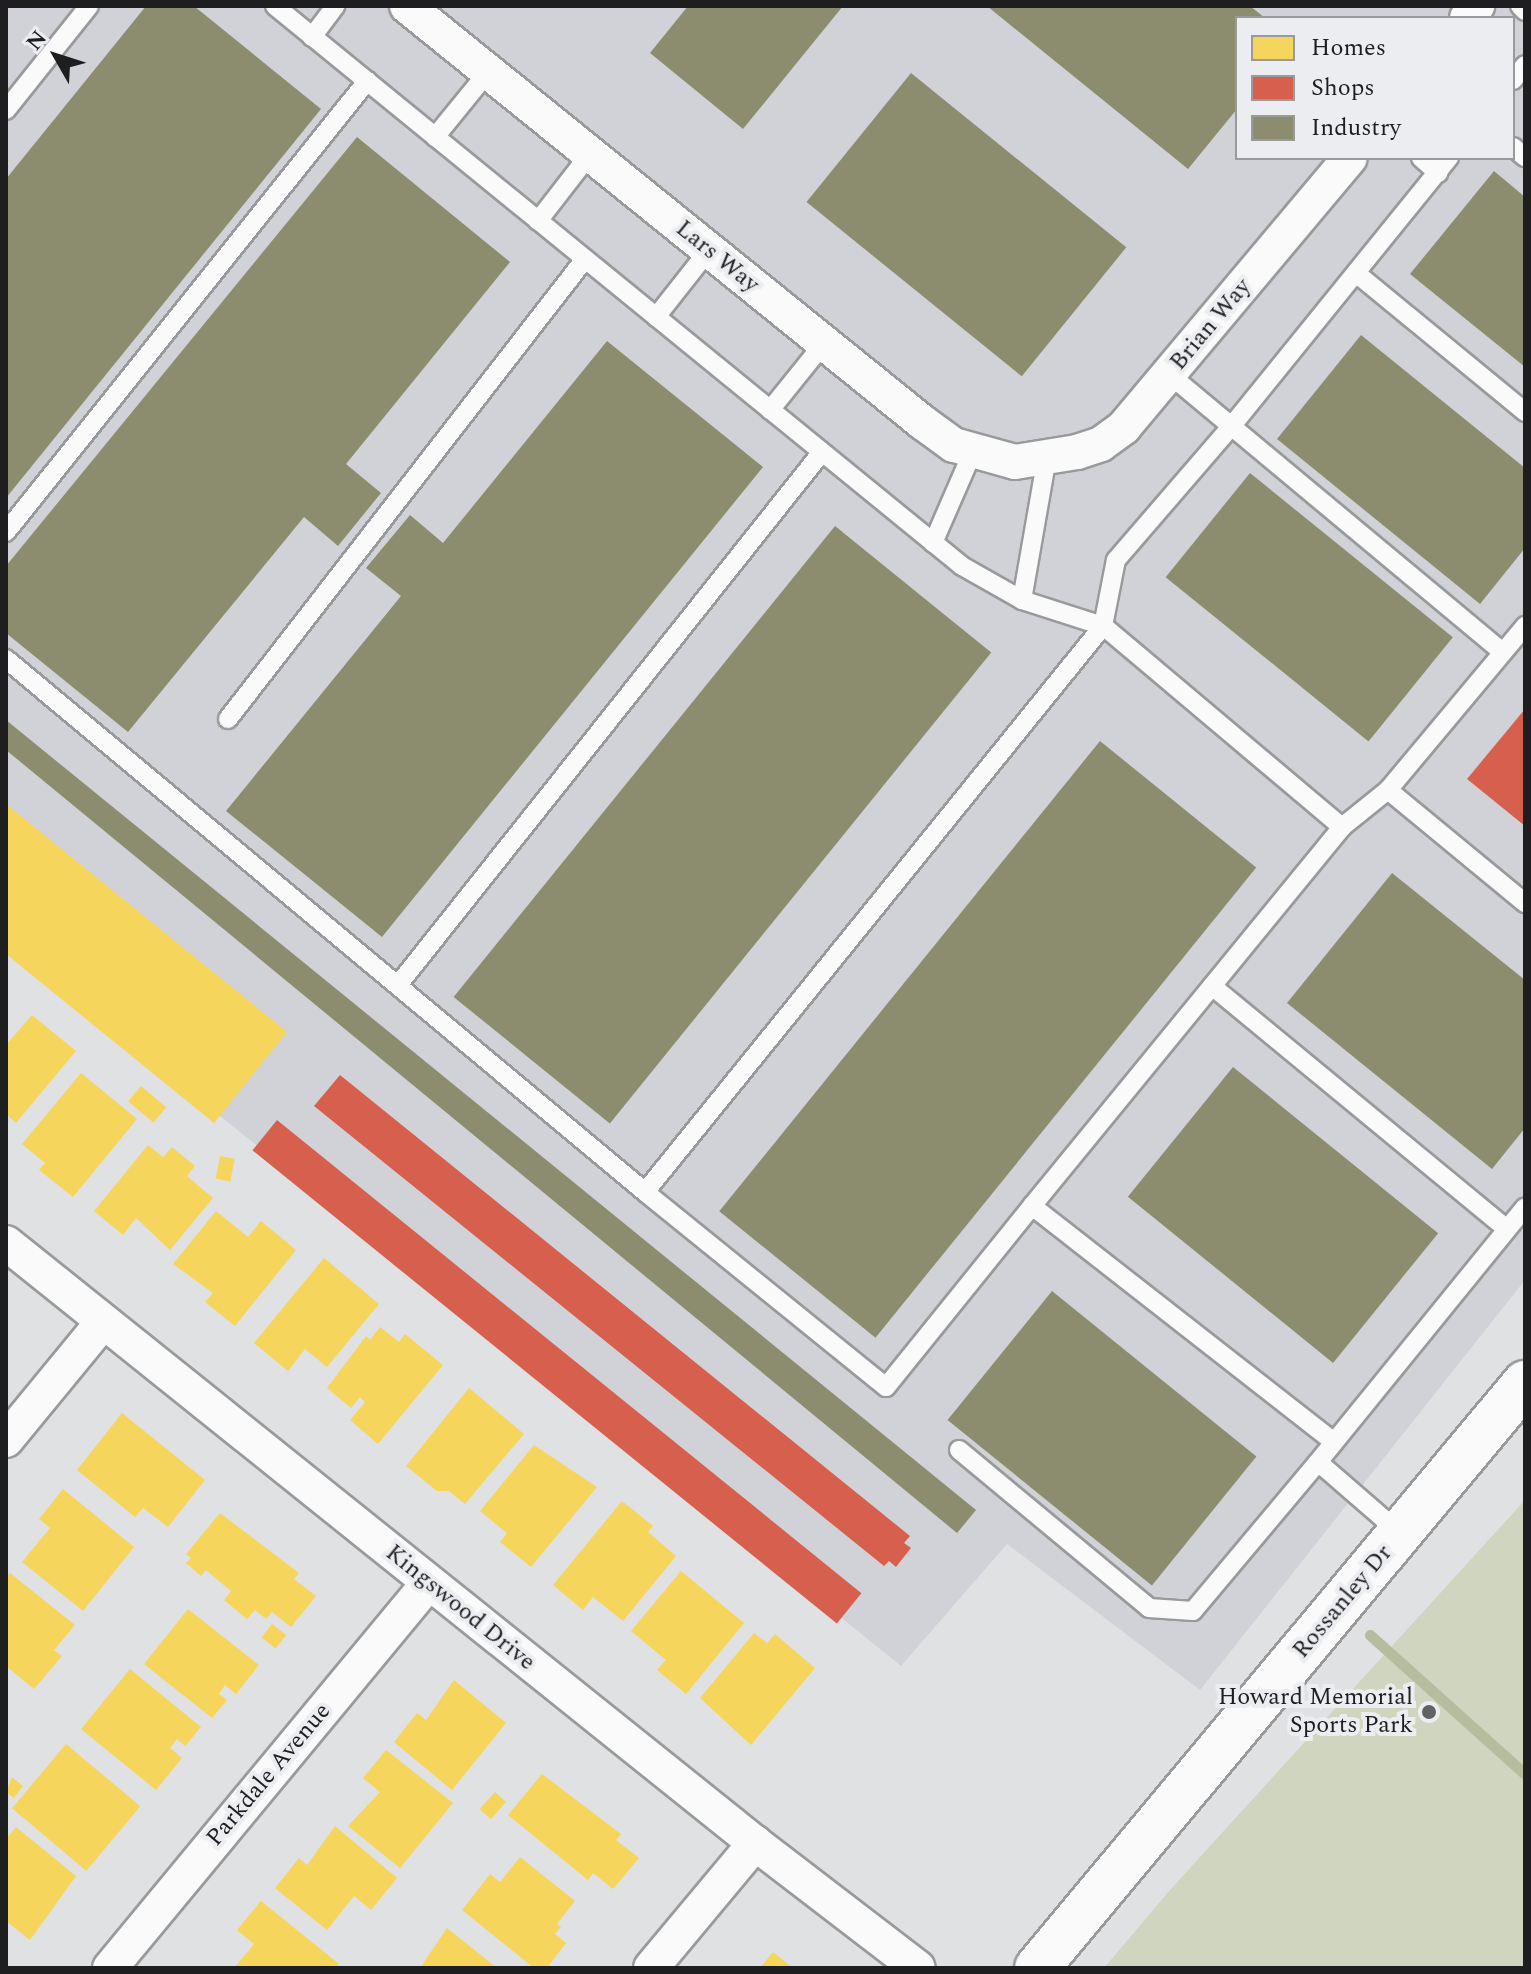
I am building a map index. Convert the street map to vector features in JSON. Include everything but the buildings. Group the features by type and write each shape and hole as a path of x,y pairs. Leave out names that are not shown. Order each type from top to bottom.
{"main road":[{"name":"Rossanley Dr","path":"1037,1968 1525,1383"}],"street":[{"name":"Lars Way","path":"407,6 922,422 973,451 1015,462 1047,457"},
{"name":"Brian Way","path":"1047,457 1101,444 1124,427 1348,160"},
{"name":"Kingswood Drive","path":"6,1243 755,1843 918,1968"},
{"path":"6,1440 103,1322"},
{"name":"Parkdale Avenue","path":"110,1968 428,1583"},
{"path":"651,1968 755,1843"}],"lane":[{"path":"6,110 89,6"},
{"path":"275,6 962,566 1022,600 1103,626 1342,827"},
{"path":"312,37 335,6"},
{"path":"1520,6 1525,11"},
{"path":"435,137 488,72"},
{"path":"6,532 367,81"},
{"path":"538,221 590,154"},
{"path":"645,1192 1103,626 1116,560 1230,428 1444,165"},
{"path":"656,317 709,250"},
{"path":"228,719 585,259"},
{"path":"1356,273 1525,412"},
{"path":"770,410 824,343"},
{"path":"1170,375 1503,652"},
{"path":"933,543 973,451"},
{"path":"398,985 822,452"},
{"path":"1022,600 1047,457"},
{"path":"6,659 645,1192 886,1387 1342,827 1388,790 1525,626"},
{"path":"1388,790 1525,903"},
{"path":"1212,986 1507,1229"},
{"path":"1032,1206 1334,1442"},
{"path":"959,1450 1149,1608 1193,1611 1525,1207"},
{"path":"1318,1462 1400,1533"}],"shaded area":[{"path":"6,6 1525,6 1525,1280 1200,1690 1007,1544 901,1666 6,943"}],"green space":[{"name":"Howard Memorial Sports Park","path":"1525,1500 1525,1968 1104,1968 1170,1890"}],"waterway":[{"path":"1370,1635 1525,1774"}],"place":[{"name":"Howard Memorial Sports Park","path":"1429,1712"}]}
